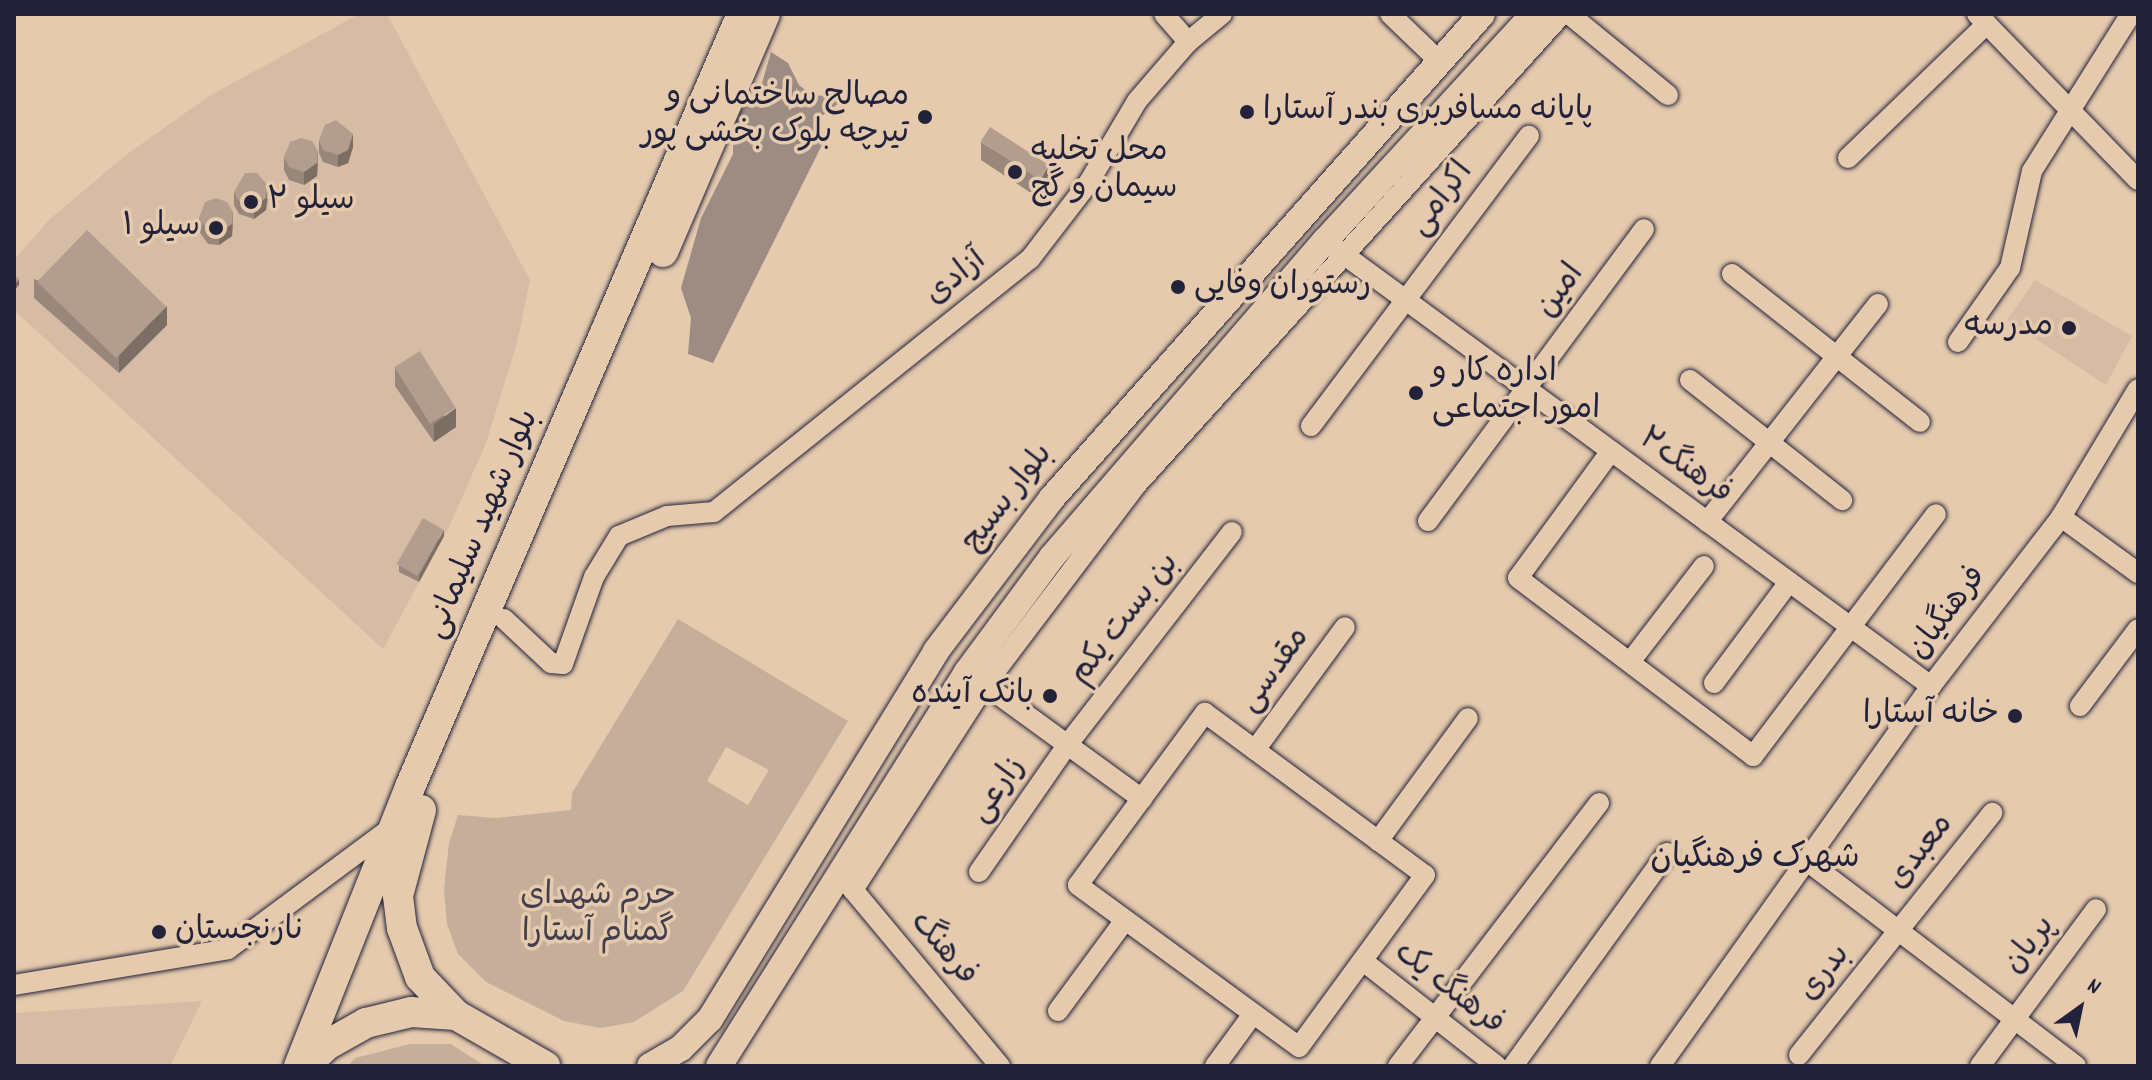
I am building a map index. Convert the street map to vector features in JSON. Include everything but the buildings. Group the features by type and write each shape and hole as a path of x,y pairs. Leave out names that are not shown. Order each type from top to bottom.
{"highway":[{"name":"بلوار شهید سلیمانی","path":"299,1066 395,826 742,14"},
{"name":"بلوار شهید سلیمانی","path":"456,1015 420,977 402,928 398,896 428,789 765,14"},
{"path":"305,1066 327,1045 366,1023 411,1012 456,1015 545,1066"}],"main road":[{"name":"بلوار بسیج","path":"650,1066 681,1048 710,1019 936,651 1089,452 1482,14"},
{"path":"720,1066 846,882 976,679 1103,493 1335,248 1534,14"},
{"path":"936,651 976,679"}],"street":[{"path":"1164,14 1188,42"},
{"name":"آزادی","path":"504,619 551,663 563,664 594,577 619,536 667,516 714,512 1030,259 1089,182 1137,101 1188,42 1222,14"},
{"path":"1390,14 1439,61"},
{"path":"1335,248 1562,14"},
{"path":"1569,14 1668,95"},
{"path":"1958,342 2010,268 2032,171 2131,14"},
{"path":"1848,158 1982,19 2071,106 2138,180"},
{"name":"اکرامی","path":"1311,426 1529,136"},
{"name":"امین","path":"1428,521 1528,390 1644,229"},
{"name":"فرهنگ۲","path":"1335,248 1931,686"},
{"path":"1732,274 1920,422"},
{"path":"1707,522 1878,304"},
{"path":"1690,380 1842,500"},
{"name":"فرهنگیان","path":"1660,1066 1931,686 2061,517 2138,389"},
{"path":"1611,451 1518,578 1753,756 1936,514"},
{"path":"2061,517 2138,573"},
{"name":"بن بست یکم","path":"1068,744 1232,532"},
{"path":"1630,662 1704,566"},
{"path":"1714,683 1789,582"},
{"name":"مقدسی","path":"1255,750 1345,627"},
{"path":"2080,706 2138,629"},
{"path":"976,679 1142,799"},
{"path":"1205,713 1425,875 1299,1047 1078,885 1142,799 1205,713"},
{"path":"1378,841 1468,718"},
{"name":"زارعی","path":"979,872 1068,744"},
{"path":"1398,1066 1599,803"},
{"name":"معبدی","path":"1899,931 1992,813"},
{"path":"14,985 228,949 395,826"},
{"path":"1513,1066 1667,853"},
{"path":"1807,861 2076,1066"},
{"name":"فرهنگ","path":"846,882 1000,1066"},
{"name":"پریان","path":"1980,1066 2096,909"},
{"path":"1058,1011 1125,920"},
{"name":"بدری","path":"1799,1055 1899,931"},
{"name":"فرهنگ یک","path":"1363,961 1497,1066"},
{"path":"1215,1066 1253,1014"}],"shaded area":[{"path":"359,14 387,14 530,280 517,343 486,443 450,525 383,649 14,310 14,260 50,219 126,155 209,96"},
{"path":"771,52 788,63 799,85 813,96 832,95 839,103 822,116 819,131 823,143 713,363 688,354 691,318 681,288 701,218 733,154 733,119 760,90"},
{"name":"مدرسه","path":"2035,280 2132,336 2106,385 2007,320"},
{"path":"202,1001 170,1066 14,1066 14,1013"}],"green space":[{"name":"حرم شهدای گمنام آستارا","path":"678,619 848,721 683,991 634,1022 601,1028 564,1021 486,982 458,954 447,924 444,890 449,843 458,815 495,818 571,810 572,793","holes":["726,747 769,770 748,805 707,781"]},
{"path":"410,1044 451,1044 485,1066 348,1066 355,1058"}],"place":[{"name":"پایانه مسافربری بندر آستارا","path":"1247,112"},
{"name":"مصالح ساختمانی و تیرچه بلوک بخشی پور","path":"925,117"},
{"name":"محل تخلیه سیمان و گچ","path":"1015,172"},
{"name":"سیلو ۲","path":"251,202"},
{"name":"سیلو ۱","path":"216,228"},
{"name":"رستوران وفایی","path":"1178,287"},
{"name":"مدرسه","path":"2069,328"},
{"name":"اداره کار و امور اجتماعی","path":"1416,393"},
{"name":"بانک آینده","path":"1050,696"},
{"name":"خانه آستارا","path":"2015,716"},
{"name":"نارنجستان","path":"159,932"}],"district":[{"name":"شهرک فرهنگیان","path":"1755,860"}]}
